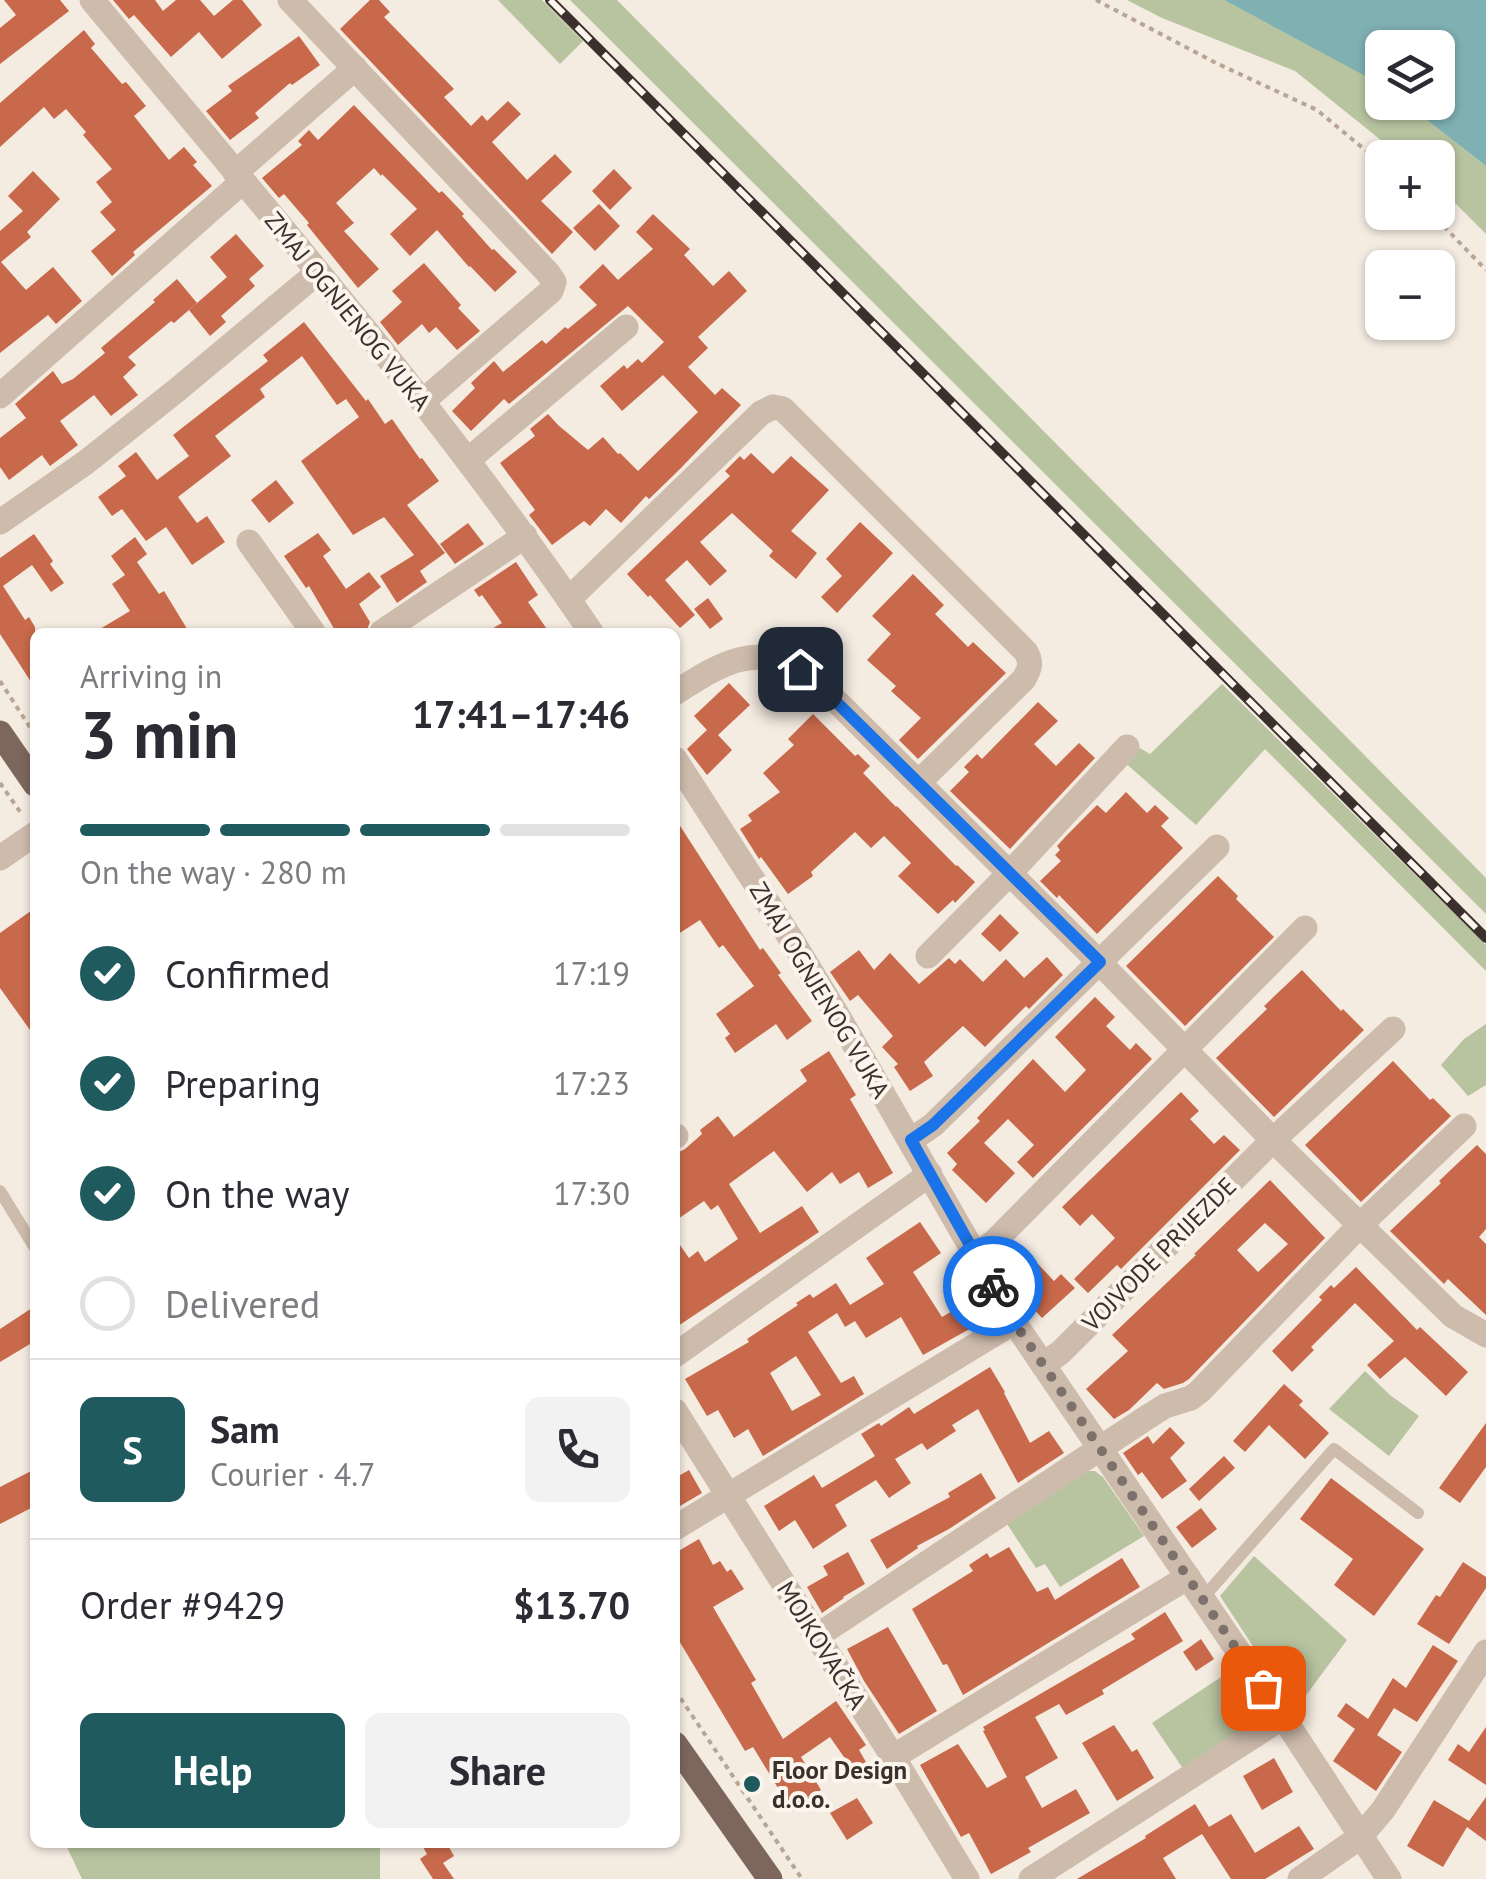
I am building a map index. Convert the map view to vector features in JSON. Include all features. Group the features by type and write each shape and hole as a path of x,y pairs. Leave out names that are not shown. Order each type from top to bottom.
{"main road":[{"path":"0,733 30,777"},
{"path":"680,1751 770,1879"}],"street":[{"name":"ZMAJ OGNJENOG VUKA","path":"92,0 423,402 525,536 588,628"},
{"path":"290,0 554,282 551,291 423,402"},
{"path":"0,396 355,68"},
{"path":"0,522 85,463 316,273"},
{"path":"468,460 626,327"},
{"path":"568,599 761,412 772,407 783,409 1030,659 1024,679 919,782"},
{"path":"388,628 525,536"},
{"path":"249,542 310,628"},
{"path":"680,689 727,662 757,657 786,662 812,678 1360,1226 1453,1316 1486,1336"},
{"path":"928,956 1127,747"},
{"name":"ZMAJ OGNJENOG VUKA","path":"680,767 793,942 1014,1322 1389,1879"},
{"path":"0,858 30,828"},
{"path":"911,1140 933,1125 1216,847"},
{"path":"976,1255 995,1241 1305,928"},
{"name":"VOJVODE PRIJEZDE","path":"1043,1365 1061,1352 1272,1140 1394,1028"},
{"path":"817,1636 1165,1406 1200,1392 1360,1226 1464,1126"},
{"path":"680,1351 930,1174"},
{"path":"680,1525 1014,1322"},
{"name":"MOJKOVAČKA","path":"680,1420 967,1879"},
{"path":"893,1757 1195,1588"},
{"path":"1300,1879 1360,1837 1383,1810 1486,1652"},
{"path":"1030,1879 1283,1717"}],"lane":[{"path":"0,1192 30,1240"},
{"path":"1195,1588 1334,1449 1418,1513"}],"path":[{"path":"1096,0 1317,110 1365,150"},
{"path":"1447,230 1486,270"},
{"path":"0,681 30,727"},
{"path":"0,782 30,826"},
{"path":"680,1697 802,1879"}],"green space":[{"path":"498,0 542,0 583,41 560,64"},
{"path":"570,0 617,0 1486,878 1486,914"},
{"path":"1127,0 1224,0 1365,75 1365,120 1427,120 1453,140 1381,140 1295,71"},
{"path":"1455,142 1486,166 1486,234 1455,203"},
{"path":"1222,684 1486,945 1486,971 1265,749 1196,825 1123,761 1138,747 1150,754"},
{"path":"1486,1024 1486,1085 1468,1096 1441,1065 1464,1039"},
{"path":"1365,1371 1419,1416 1389,1456 1329,1409"},
{"path":"1087,1471 1103,1477 1144,1536 1060,1587 1045,1564 1036,1568 1005,1521"},
{"path":"1254,1556 1347,1640 1295,1710 1220,1596"},
{"path":"1233,1669 1260,1708 1258,1719 1186,1773 1152,1723"},
{"path":"67,1848 380,1848 380,1879 82,1879"}],"water":[{"path":"1224,0 1486,0 1486,166 1427,120 1455,120 1455,30 1365,30 1365,76"}],"building":[{"path":"4,0 60,0 69,11 0,64 0,28 16,15"},
{"path":"113,0 155,0 163,11 176,0 200,0 214,16 233,0 242,0 262,25 222,59 199,32 171,57 134,15 129,19"},
{"path":"370,0 379,0 390,12 384,17 454,89 444,97 471,126 482,115 487,121 508,101 521,114 492,142 527,180 555,154 572,172 541,201 573,232 552,254 340,29"},
{"path":"84,30 95,44 91,48 146,106 134,116 169,160 184,147 197,162 193,165 212,186 133,252 135,255 112,276 91,251 116,230 100,212 112,202 96,182 112,169 83,135 86,132 66,109 54,119 44,107 0,147 0,103"},
{"path":"299,36 320,65 290,83 255,113 259,118 230,140 206,111 232,91 228,86"},
{"path":"354,105 517,272 495,292 437,230 410,256 390,234 417,209 374,168 336,203 354,223 344,231 379,269 358,288 284,194 279,198 262,178 302,145 298,141 309,130 318,140"},
{"path":"614,169 632,188 610,210 592,191"},
{"path":"33,171 60,199 27,232 31,237 1,262 26,290 53,267 82,301 56,324 48,315 0,353 0,231 23,211 8,196"},
{"path":"599,204 620,226 595,251 573,228"},
{"path":"653,214 690,249 684,255 713,286 729,271 747,291 698,337 708,348 688,367 715,395 722,388 741,405 621,523 606,509 590,526 584,521 552,545 529,515 535,510 500,463 535,436 530,429 548,414 588,450 603,437 638,471 698,412 663,375 622,411 600,386 624,365 627,369 638,359 642,363 664,342 628,306 509,404 504,399 471,431 452,411 475,388 471,383 494,361 503,372 542,340 546,344 597,305 579,287 603,264 618,280 653,249 636,232"},
{"path":"236,234 264,266 249,279 255,286 221,316 226,322 210,336 189,310 227,277 210,257"},
{"path":"424,263 480,331 457,350 436,327 429,333 422,324 398,345 380,322 402,302 392,291"},
{"path":"177,279 197,303 128,357 136,365 123,377 138,395 111,416 94,395 60,421 78,445 50,466 42,455 9,480 0,467 0,438 26,418 15,404 53,371 62,384 73,379 105,353 101,348"},
{"path":"304,322 385,424 392,419 439,481 407,505 445,553 420,571 427,582 397,603 380,576 414,555 384,517 353,535 301,461 359,417 346,399 337,405 302,356 260,389 265,397 215,436 231,456 178,497 197,523 207,516 225,542 192,565 166,527 146,541 122,509 112,516 98,497 126,476 118,466 136,452 157,480 189,456 173,435 268,361 263,355"},
{"path":"751,453 773,474 791,456 829,490 791,531 817,553 796,579 769,556 773,551 732,513 700,542 727,571 710,586 687,560 665,580 695,615 680,628 627,574 730,476 725,471 740,456 744,460"},
{"path":"276,480 294,503 269,523 251,500"},
{"path":"860,522 893,553 837,613 821,597 842,576 826,559"},
{"path":"468,523 484,544 455,564 440,544"},
{"path":"318,533 331,550 323,556 346,589 369,572 381,587 359,604 370,622 368,628 334,628 309,586 306,588 284,556"},
{"path":"34,534 64,583 51,592 32,565 3,586 25,620 29,617 35,627 30,628 30,680 0,634 0,558"},
{"path":"135,537 147,554 137,562 159,594 164,591 187,628 102,628 130,611 112,584 125,575 111,556"},
{"path":"516,562 538,595 528,602 546,628 493,628 502,623 474,590"},
{"path":"913,574 944,605 935,614 968,647 973,642 1006,673 918,759 899,740 921,718 891,691 896,686 867,660 891,634 872,616"},
{"path":"708,598 723,619 710,629 694,609"},
{"path":"729,683 750,705 718,735 732,750 707,775 687,749 707,730 694,716"},
{"path":"1038,702 1058,721 1034,744 1056,766 1079,743 1095,758 1010,849 950,791 969,772 964,767 977,754 982,759"},
{"path":"813,714 870,766 863,773 975,882 955,903 953,900 938,914 898,876 911,863 884,836 871,848 855,832 811,872 813,876 788,894 759,859 740,829 752,821 748,815 780,792 763,773 794,745 788,739"},
{"path":"1126,792 1147,813 1155,805 1169,818 1161,826 1183,848 1097,934 1040,881 1061,861 1055,855 1060,850 1057,846 1067,835 1097,805 1106,813"},
{"path":"680,826 760,950 763,948 812,1021 787,1040 776,1024 735,1053 725,1038 730,1034 716,1014 754,986 723,945 719,948 700,920 680,933"},
{"path":"1218,876 1274,937 1185,1026 1126,966"},
{"path":"30,912 30,1030 0,988 0,933"},
{"path":"1000,914 1019,933 1000,952 981,934"},
{"path":"859,950 874,970 890,953 919,984 949,958 955,964 960,959 983,982 1006,959 1024,978 1047,957 1063,975 985,1047 963,1026 924,1062 933,1076 910,1091 894,1067 898,1064 882,1047 893,1036 858,995 850,1001 830,972"},
{"path":"1302,970 1364,1030 1274,1117 1216,1058"},
{"path":"1095,997 1115,1017 1106,1026 1130,1050 1136,1043 1152,1059 1033,1178 1017,1162 1034,1145 1008,1119 984,1143 1015,1173 986,1203 952,1170 957,1164 947,1153 1033,1059 1065,1092 1086,1070 1055,1037"},
{"path":"829,1051 856,1095 850,1099 893,1173 868,1188 859,1172 840,1184 832,1172 807,1192 774,1151 729,1184 760,1233 802,1206 819,1232 680,1325 680,1245 689,1258 698,1251 705,1262 738,1239 718,1205 711,1210 704,1201 680,1218 680,1152 718,1116 734,1137 807,1081 800,1070"},
{"path":"1393,1061 1451,1116 1361,1202 1305,1145"},
{"path":"1181,1092 1199,1111 1190,1119 1214,1144 1224,1135 1240,1150 1121,1269 1117,1265 1088,1293 1074,1279 1115,1238 1092,1214 1080,1226 1062,1207"},
{"path":"1477,1145 1486,1154 1486,1229 1479,1237 1486,1244 1486,1315 1448,1279 1444,1284 1390,1231"},
{"path":"1270,1180 1325,1238 1189,1379 1164,1389 1157,1383 1114,1419 1086,1389 1128,1351 1112,1335","holes":["1265,1223 1288,1244 1258,1272 1237,1250"]},
{"path":"920,1222 941,1253 913,1272 942,1317 970,1301 982,1322 923,1355 901,1317 866,1338 855,1321 845,1327 837,1313 808,1332 841,1383 854,1376 864,1394 763,1456 748,1429 734,1438 718,1410 707,1416 685,1379 749,1342 747,1339 810,1294 813,1298 836,1283 850,1305 884,1284 866,1258","holes":["796,1356 821,1395 792,1411 770,1373"]},
{"path":"1038,1264 1054,1281 1061,1274 1075,1288 1042,1318 1016,1285"},
{"path":"1356,1267 1417,1330 1420,1327 1468,1372 1446,1396 1405,1357 1380,1379 1367,1365 1394,1341 1355,1303 1292,1372 1272,1351 1322,1300 1319,1297 1331,1285 1334,1288"},
{"path":"30,1309 30,1344 0,1362 0,1329"},
{"path":"990,1367 1030,1443 1049,1431 1064,1453 1018,1483 978,1409 952,1425 956,1431 927,1450 922,1443 895,1459 911,1483 889,1498 876,1480 835,1505 847,1526 813,1549 795,1520 779,1531 764,1506 814,1475 822,1488 875,1456 861,1434 909,1407 914,1414"},
{"path":"1284,1384 1303,1401 1299,1405 1329,1433 1305,1459 1269,1425 1245,1452 1233,1441"},
{"path":"1486,1423 1486,1467 1460,1503 1439,1488"},
{"path":"1170,1427 1185,1443 1170,1458 1187,1481 1162,1499 1123,1453 1148,1436 1153,1444"},
{"path":"1224,1456 1235,1468 1199,1501 1189,1489"},
{"path":"689,1470 702,1493 680,1506 680,1475"},
{"path":"30,1472 30,1509 0,1524 0,1487"},
{"path":"981,1473 996,1498 887,1569 870,1540 950,1497 948,1493"},
{"path":"1331,1478 1424,1549 1374,1616 1334,1585 1353,1559 1300,1519"},
{"path":"1201,1508 1217,1529 1192,1548 1176,1527"},
{"path":"699,1539 713,1565 720,1561 727,1572 731,1569 744,1589 713,1607 756,1680 751,1683 783,1739 836,1701 866,1745 859,1750 866,1762 853,1770 830,1737 801,1757 821,1790 792,1811 753,1747 745,1751 680,1642 680,1550"},
{"path":"1009,1547 1037,1592 1048,1587 1055,1600 1122,1558 1140,1587 963,1695 912,1609 973,1571 969,1565 987,1553 990,1558"},
{"path":"848,1552 865,1584 822,1613 807,1587 828,1575 823,1566"},
{"path":"1463,1562 1486,1577 1486,1588 1449,1644 1417,1624"},
{"path":"1165,1612 1183,1641 1066,1715 1059,1704 1035,1717 1058,1758 1025,1777 1042,1808 1076,1789 1090,1813 991,1874 969,1833 961,1837 920,1765 958,1744 987,1788 1007,1777 983,1727 1135,1639 1131,1634"},
{"path":"888,1627 937,1711 899,1734 847,1649"},
{"path":"1201,1639 1214,1659 1196,1671 1183,1652"},
{"path":"1433,1645 1458,1661 1417,1722 1394,1708 1377,1735 1402,1752 1376,1791 1333,1761 1355,1729 1337,1716 1346,1703 1368,1719 1393,1678 1406,1688"},
{"path":"1114,1725 1132,1752 1137,1749 1154,1778 1117,1801 1082,1743"},
{"path":"1486,1727 1486,1785 1448,1760 1458,1744 1469,1752"},
{"path":"1274,1758 1293,1792 1262,1810 1243,1776"},
{"path":"1486,1797 1486,1841 1467,1827 1443,1867 1407,1846 1434,1800 1469,1821"},
{"path":"857,1798 873,1823 847,1840 830,1813"},
{"path":"1195,1804 1209,1827 1231,1814 1255,1853 1299,1826 1314,1849 1265,1879 1231,1879 1202,1834 1163,1858 1176,1879 1077,1879 1146,1838"},
{"path":"424,1848 449,1848 454,1856 443,1863 454,1879 433,1879 420,1859 427,1854"}],"railway":[{"path":"550,0 1486,938"}],"way so far":[{"path":"993,1286 1263,1688"}],"place":[{"name":"Floor Design d.o.o.","path":"752,1784"}],"route":[{"path":"800,669 1100,962 933,1125 911,1140 993,1286"}]}
